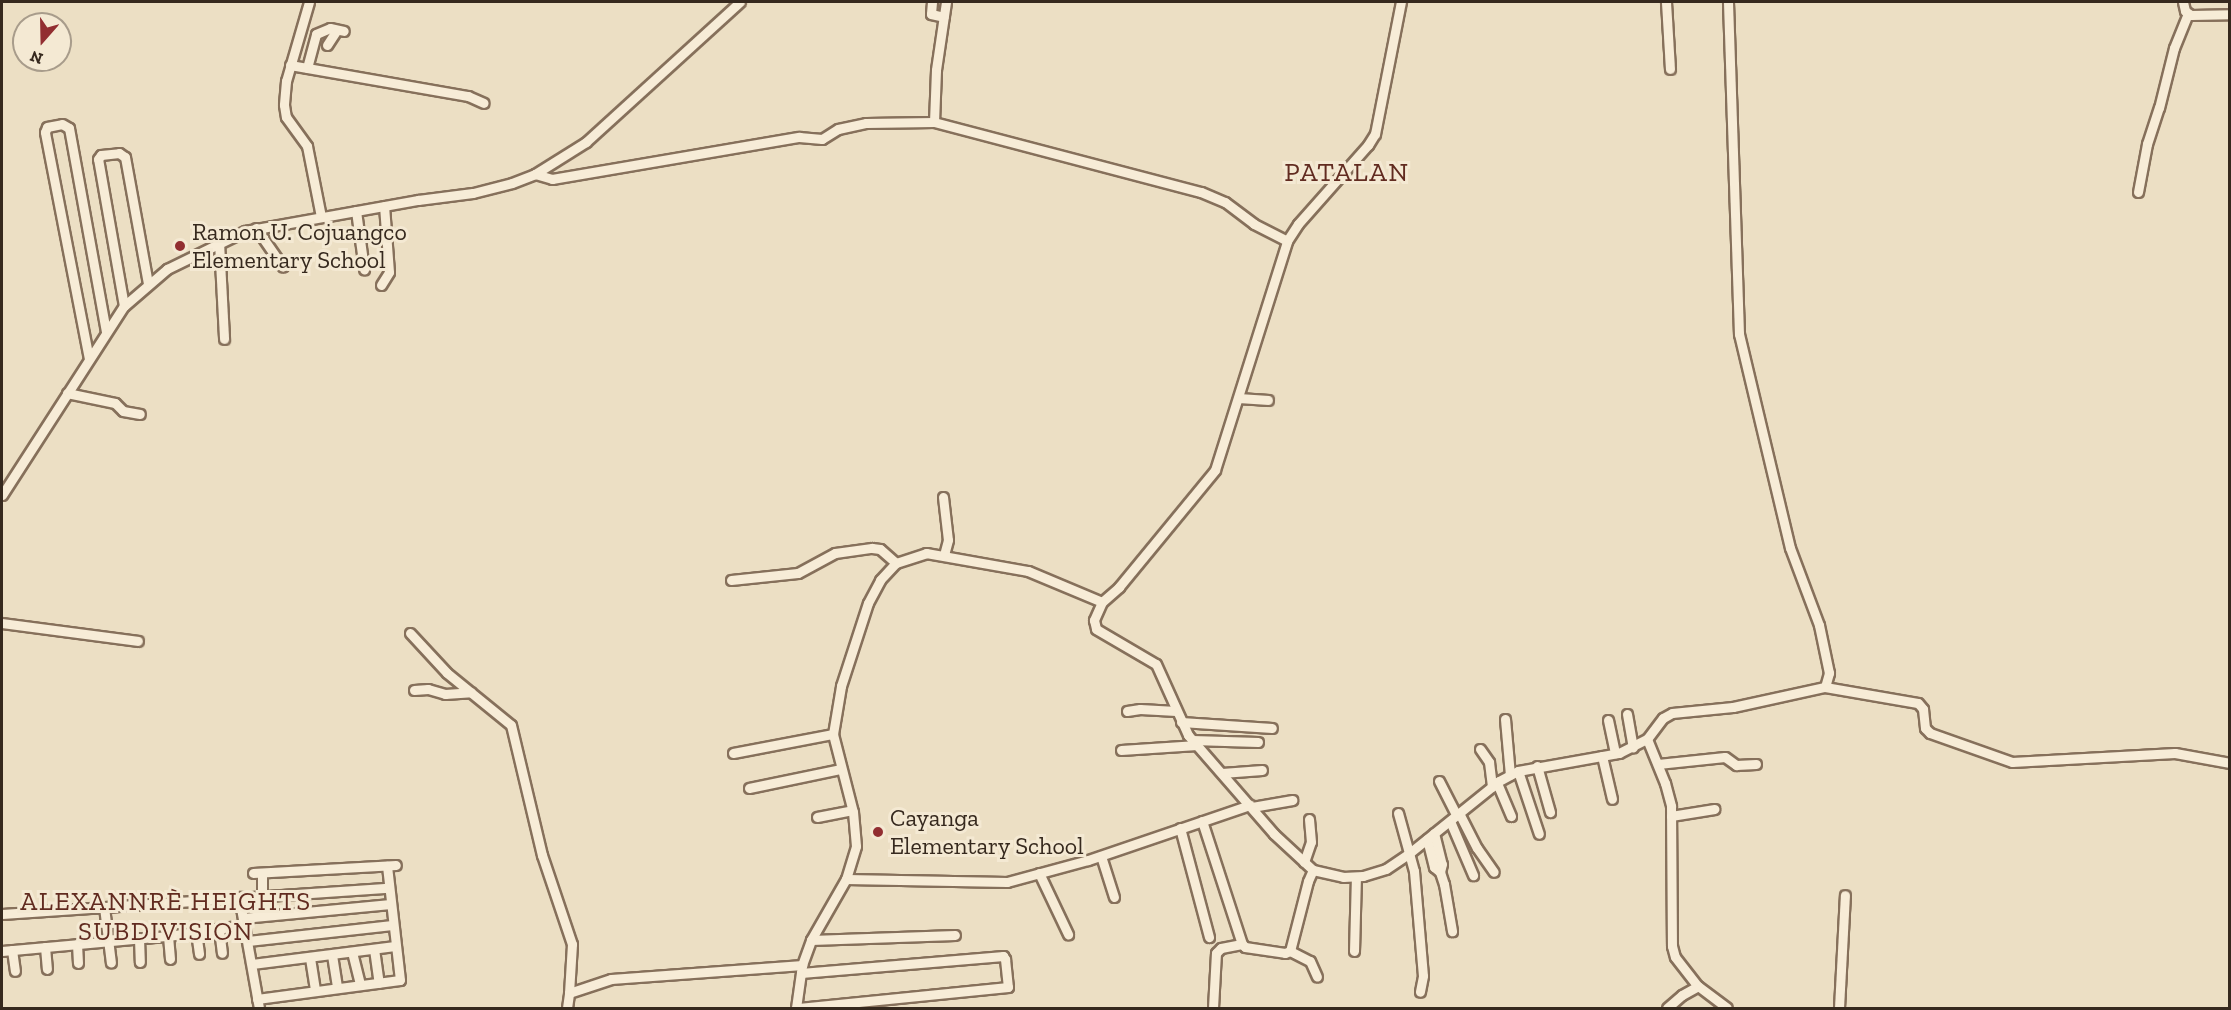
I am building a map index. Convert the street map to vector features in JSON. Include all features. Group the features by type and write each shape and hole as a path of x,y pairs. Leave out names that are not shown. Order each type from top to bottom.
{"street":[{"path":"309,2 290,65 284,105 286,117 307,146 321,217"},
{"path":"2,495 124,306 167,269 219,242 256,228 473,193 512,183 535,174 586,142 740,2"},
{"path":"932,2 931,14 944,17"},
{"path":"933,122 936,70 946,2"},
{"path":"1401,2 1375,134 1368,145 1298,224 1287,241 1239,398 1211,476 1133,571 1102,602 1094,620 1096,629 1153,660 1181,722 1195,742 1274,834 1304,862 1313,870 1356,878 1375,874 1407,855 1495,785 1514,773 1537,766 1602,756 1633,747 1647,739 1663,718 1672,713 1733,707 1825,687 1918,703 1923,709 1925,728 1930,733 2012,762 2175,753 2229,763"},
{"path":"1666,2 1670,69"},
{"path":"1728,2 1739,334 1790,548 1819,625 1829,673 1825,687"},
{"path":"2138,192 2147,144 2160,108 2174,48 2188,14 2183,2"},
{"path":"2188,14 2229,14"},
{"path":"306,68 316,34 330,28 340,31 327,45"},
{"path":"290,65 468,96 484,103"},
{"path":"535,174 552,179 799,137 822,140 838,129 866,123 933,122 1201,192 1224,202 1254,224 1287,241"},
{"path":"89,359 45,132 47,127 62,124 69,128 106,332"},
{"path":"124,306 98,159 101,155 119,153 125,157 148,283"},
{"path":"381,285 389,272 384,206"},
{"path":"356,211 364,270"},
{"path":"256,228 283,267"},
{"path":"219,242 224,339"},
{"path":"67,393 115,403 123,411 140,414"},
{"path":"1239,398 1268,400"},
{"path":"943,497 948,532 944,555"},
{"path":"731,580 798,573 835,553 872,548 880,549 896,563"},
{"path":"569,993 611,979 801,969 1003,956 1008,986 796,1008 801,969 812,940 846,879 856,846 852,810 833,734 841,686 868,603 880,580 896,563 926,553 1028,571 1102,602"},
{"path":"2,623 138,641"},
{"path":"410,633 440,666 506,720 513,730 542,855 572,944 567,1008"},
{"path":"414,690 428,689 445,694 471,692"},
{"path":"1127,711 1140,709 1176,711"},
{"path":"1627,714 1633,747"},
{"path":"1505,719 1514,773 1539,834"},
{"path":"1608,720 1615,753"},
{"path":"1181,722 1272,728"},
{"path":"733,753 833,734"},
{"path":"1647,739 1665,783 1671,816 1672,946 1675,957 1698,986 1727,1008"},
{"path":"1121,750 1195,742 1258,742"},
{"path":"1480,749 1488,762 1495,785 1510,816"},
{"path":"1602,756 1612,799"},
{"path":"1658,764 1725,757 1736,765 1756,764"},
{"path":"1537,766 1550,812"},
{"path":"749,788 841,769"},
{"path":"1222,773 1262,770"},
{"path":"1439,781 1455,816 1473,875"},
{"path":"846,879 1003,882 1101,856 1251,806 1292,800"},
{"path":"1671,816 1714,809"},
{"path":"817,817 852,810"},
{"path":"1398,813 1407,855 1414,871 1423,976 1420,993"},
{"path":"1455,816 1494,872"},
{"path":"1304,862 1311,842 1309,819"},
{"path":"1202,821 1242,944 1245,947 1285,953 1290,951 1310,961 1317,977"},
{"path":"1180,828 1209,937"},
{"path":"1431,836 1442,864 1440,872 1452,931"},
{"path":"1101,856 1114,897"},
{"path":"239,897 258,1004 315,991 400,980 388,888 392,866 257,873 262,895"},
{"path":"1290,951 1308,881 1313,870"},
{"path":"1038,873 1068,934"},
{"path":"1354,951 1356,878"},
{"path":"2,914 388,888"},
{"path":"1839,1008 1845,895"},
{"path":"2,951 168,936 219,929 244,921 390,904"},
{"path":"104,907 111,963"},
{"path":"248,941 392,926"},
{"path":"219,929 222,953"},
{"path":"196,932 199,954"},
{"path":"812,940 956,935"},
{"path":"168,936 170,959"},
{"path":"139,938 140,962"},
{"path":"77,944 78,963"},
{"path":"1213,1008 1216,953 1221,948 1242,944"},
{"path":"252,964 394,946"},
{"path":"45,947 47,969"},
{"path":"374,949 379,983"},
{"path":"12,950 15,971"},
{"path":"351,952 360,986"},
{"path":"332,955 337,988"},
{"path":"310,958 315,991"},
{"path":"1667,1008 1682,995 1698,986"}],"place":[{"name":"Ramon U. Cojuangco Elementary School","path":"180,246"},
{"name":"Cayanga Elementary School","path":"878,832"}],"district":[{"name":"PATALAN","path":"1347,173"},
{"name":"ALEXANNRÈ HEIGHTS SUBDIVISION","path":"166,917"}]}
